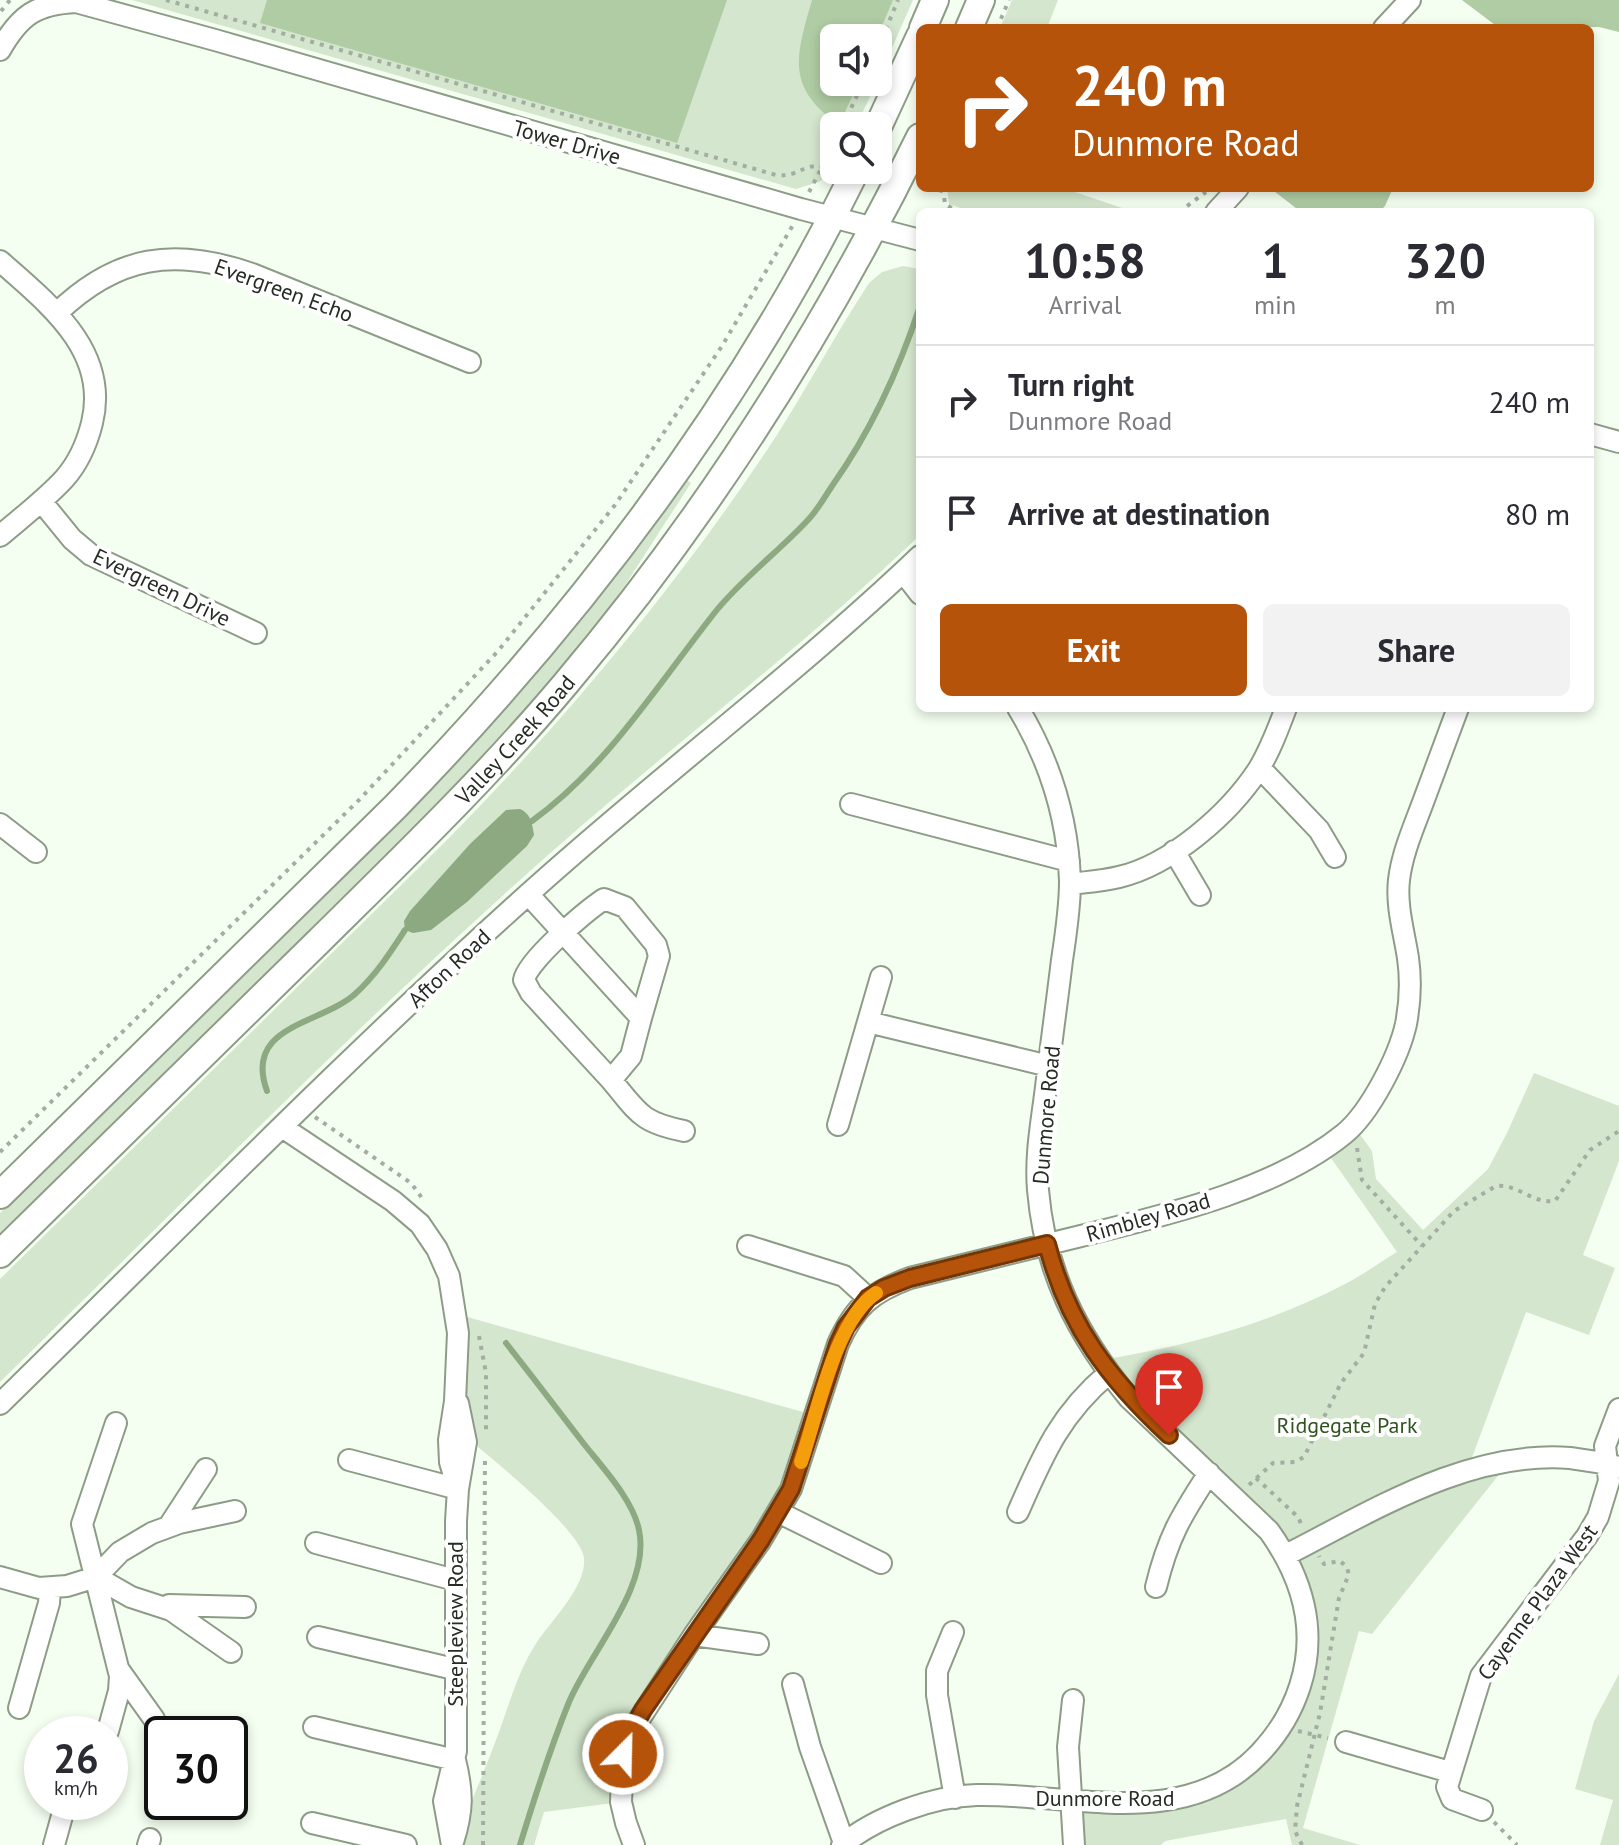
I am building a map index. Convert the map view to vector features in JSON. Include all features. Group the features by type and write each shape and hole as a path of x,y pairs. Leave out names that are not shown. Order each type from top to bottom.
{"main road":[{"path":"925,24 935,0"},
{"path":"971,24 981,0"},
{"path":"885,112 916,45"},
{"name":"Valley Creek Road","path":"0,1254 447,814 566,683 650,579 727,471 799,359 874,228 916,145"},
{"name":"Valley Creek Road","path":"0,1195 395,807 525,666 626,540 678,468 751,357 849,184"}],"street":[{"path":"1388,24 1410,0"},
{"name":"Tower Drive","path":"0,50 16,24 33,11 53,3 76,2 916,239"},
{"path":"1220,208 1234,192"},
{"name":"Evergreen Echo","path":"57,313 75,295 107,275 163,259 191,258 221,263 252,274 470,362"},
{"path":"0,261 57,313 82,346 95,394 94,416 88,437 66,477 0,536"},
{"path":"1594,435 1619,442"},
{"name":"Evergreen Drive","path":"41,501 72,539 91,555 256,633"},
{"name":"Afton Road","path":"0,1404 282,1127 528,894 794,669 916,560"},
{"path":"903,572 916,589"},
{"name":"Dunmore Road","path":"843,1844 877,1824 929,1801 976,1795 1073,1801 1168,1802 1195,1795 1241,1771 1272,1740 1284,1723 1305,1672 1307,1620 1301,1588 1286,1555 1269,1531 1129,1398 1109,1373 1076,1324 1062,1294 1047,1244 1038,1185 1038,1151 1070,884 1069,861 1064,825 1045,759 1020,712"},
{"path":"1070,884 1121,877 1174,851 1229,807 1260,768 1284,712"},
{"name":"Rimbley Road","path":"634,1845 621,1802 623,1754 631,1732 778,1512 800,1464 838,1344 846,1327 868,1298 910,1278 1176,1212 1302,1161 1347,1132 1385,1077 1398,1052 1406,1025 1410,992 1399,909 1399,878 1407,845 1457,712"},
{"path":"1260,768 1319,830 1335,857"},
{"path":"851,804 1069,861"},
{"path":"0,824 36,852"},
{"path":"1174,851 1200,895"},
{"path":"528,894 641,1018"},
{"path":"611,1080 631,1056 659,956 656,945 625,907 604,899 529,966 524,980 531,993 640,1114 654,1125 684,1131"},
{"path":"838,1125 881,977"},
{"path":"868,1022 1049,1066"},
{"name":"Steepleview Road","path":"282,1127 393,1201 420,1224 437,1249 449,1276 456,1305 458,1344 449,1454 458,1489 455,1760 314,1727"},
{"path":"748,1246 844,1276 868,1298"},
{"path":"1018,1512 1045,1452 1067,1415 1084,1394 1109,1373"},
{"name":"Cayenne Plaza West","path":"1450,1772 1481,1676 1595,1524 1613,1466 1605,1446 1619,1411"},
{"path":"112,1716 120,1689 117,1666 82,1524 116,1423"},
{"path":"1286,1555 1393,1500 1466,1472 1544,1458 1568,1458 1613,1466"},
{"path":"349,1460 458,1489"},
{"path":"169,1526 206,1469"},
{"path":"1156,1587 1165,1550 1176,1523 1209,1473"},
{"path":"0,1577 50,1589 96,1577 120,1552 169,1526 235,1511"},
{"path":"778,1512 881,1563"},
{"path":"316,1543 455,1580"},
{"path":"96,1577 127,1595 178,1614 231,1652"},
{"path":"19,1708 49,1603 50,1589"},
{"path":"153,1603 245,1607"},
{"path":"953,1632 937,1671 937,1695 955,1798"},
{"path":"694,1635 758,1644"},
{"path":"318,1637 454,1669"},
{"path":"117,1666 152,1716"},
{"path":"793,1684 810,1747 843,1844"},
{"path":"1073,1700 1068,1747 1074,1845"},
{"path":"1346,1742 1450,1772 1449,1796 1482,1810"},
{"path":"54,1845 61,1820"},
{"path":"312,1823 406,1845"}],"path":[{"path":"0,13 10,0"},
{"path":"166,0 776,175 791,175 813,164 820,166"},
{"path":"888,24 898,0"},
{"path":"999,24 1009,0"},
{"path":"1184,208 1206,192"},
{"path":"0,1152 368,791 498,651 615,505 722,346 783,244"},
{"path":"1237,1499 1273,1463 1295,1462 1304,1457 1341,1383 1364,1353 1375,1304 1385,1287 1454,1211 1496,1186 1512,1187 1537,1201 1555,1201 1590,1150 1619,1131"},
{"path":"1347,1132 1357,1149 1362,1180 1422,1246"},
{"path":"1284,1723 1305,1733 1346,1742"},
{"path":"1482,1810 1517,1845"}],"green space":[{"path":"132,0 913,0 892,48 892,24 820,24 820,96 870,96 863,112 820,112 820,181 796,189"},
{"path":"1012,0 1058,0 1049,24 1002,24"},
{"path":"948,192 1075,192 1122,208 960,208 949,204"},
{"path":"903,266 916,268 916,539 820,625 561,843 445,948 0,1382 0,1279 448,839 573,703 652,608 726,510 775,437 869,283 882,272"},
{"path":"687,480 691,483 609,610 483,757 400,843 0,1235 0,1213 405,817 472,747 586,615"},
{"name":"Ridgegate Park","path":"1534,1073 1619,1106 1619,1161 1583,1255 1615,1268 1589,1335 1526,1312 1467,1471 1509,1462 1372,1634 1359,1631 1303,1828 1360,1845 1292,1845 1286,1819 1165,1841 1161,1845 1074,1845 1073,1801 1139,1802 1241,1771 1305,1673 1286,1555 1100,1360 1194,1341 1256,1322 1345,1284 1397,1252 1324,1148 1353,1125 1372,1151 1376,1179 1423,1230 1488,1169"},
{"path":"457,1314 817,1416 800,1464 643,1710 621,1802 544,1812 534,1845 453,1845 525,1663 574,1591 580,1580 584,1558 568,1530 552,1513 466,1437"},
{"path":"1619,1674 1619,1845 1600,1845 1613,1800 1575,1789 1594,1721"}],"shaded area":[{"path":"267,0 727,0 677,143 260,23"},
{"path":"812,0 893,0 883,24 820,24 820,96 852,96 845,112 823,112 810,97 799,69 802,38"},
{"path":"1462,0 1619,0 1619,32 1594,27 1594,24 1494,24"},
{"path":"1275,192 1391,192 1383,208 1296,208"},
{"path":"520,809 529,816 533,827 534,835 527,846 467,902 431,930 413,933 405,930 404,921 410,911 470,844 506,810"}],"waterway":[{"path":"532,821 585,775 608,750 726,599 814,513 871,422 893,377 916,317"},
{"path":"267,1091 262,1069 266,1052 275,1039 355,994 405,930"},
{"path":"506,1343 624,1496 636,1519 640,1552 628,1596 569,1702 520,1845"}],"slow traffic":[{"path":"801,1462 838,1344 855,1313 876,1293"}],"route":[{"path":"623,1754 643,1710 761,1540 791,1489 838,1344 855,1313 868,1298 884,1288 910,1278 1047,1244 1062,1294 1091,1348 1129,1398 1169,1435"}]}
